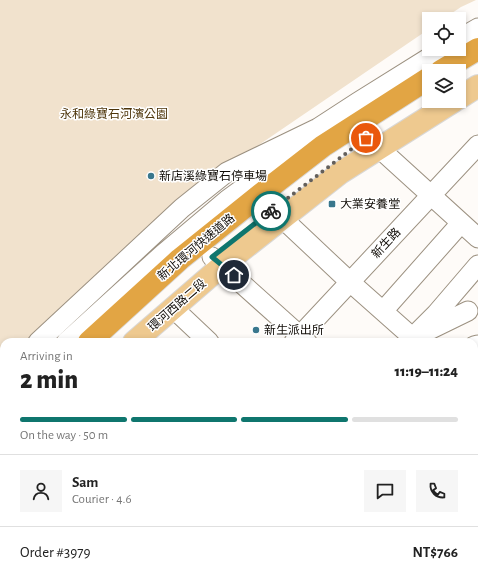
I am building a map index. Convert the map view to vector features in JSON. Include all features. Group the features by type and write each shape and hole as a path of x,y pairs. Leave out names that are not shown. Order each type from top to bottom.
{"highway":[{"path":"453,64 478,49"},
{"name":"新北環河快速道路","path":"93,338 180,259 261,194 323,146 422,82"}],"main road":[{"path":"466,78 478,71"},
{"path":"466,94 478,86"},
{"name":"環河西路二段","path":"124,338 366,138 422,104"},
{"name":"環河西路二段","path":"139,338 173,308 217,261 282,218 340,173 443,108"}],"street":[{"path":"466,36 478,28"},
{"path":"445,64 478,44"},
{"path":"42,338 182,208 227,172 318,128 433,56"},
{"path":"87,338 178,256 319,145 422,79"},
{"path":"70,338 215,209 308,142 318,128"},
{"name":"新生路","path":"302,338 350,282 478,145"},
{"path":"379,148 430,196 472,230 383,311"},
{"path":"282,218 383,311 410,338"},
{"path":"217,261 298,338"},
{"path":"414,338 478,265"},
{"path":"173,308 200,338"},
{"path":"416,338 468,311"}],"green space":[{"name":"永和綠寶石河濱公園","path":"0,0 476,0 454,12 422,12 422,34 225,168 31,338 0,338"}],"way so far":[{"path":"271,211 366,138"}],"place":[{"name":"新店溪綠寶石停車場","path":"151,176"},
{"name":"大業安養堂","path":"332,204"},
{"name":"新生派出所","path":"256,330"}],"route":[{"path":"234,275 212,257 271,211"}]}
